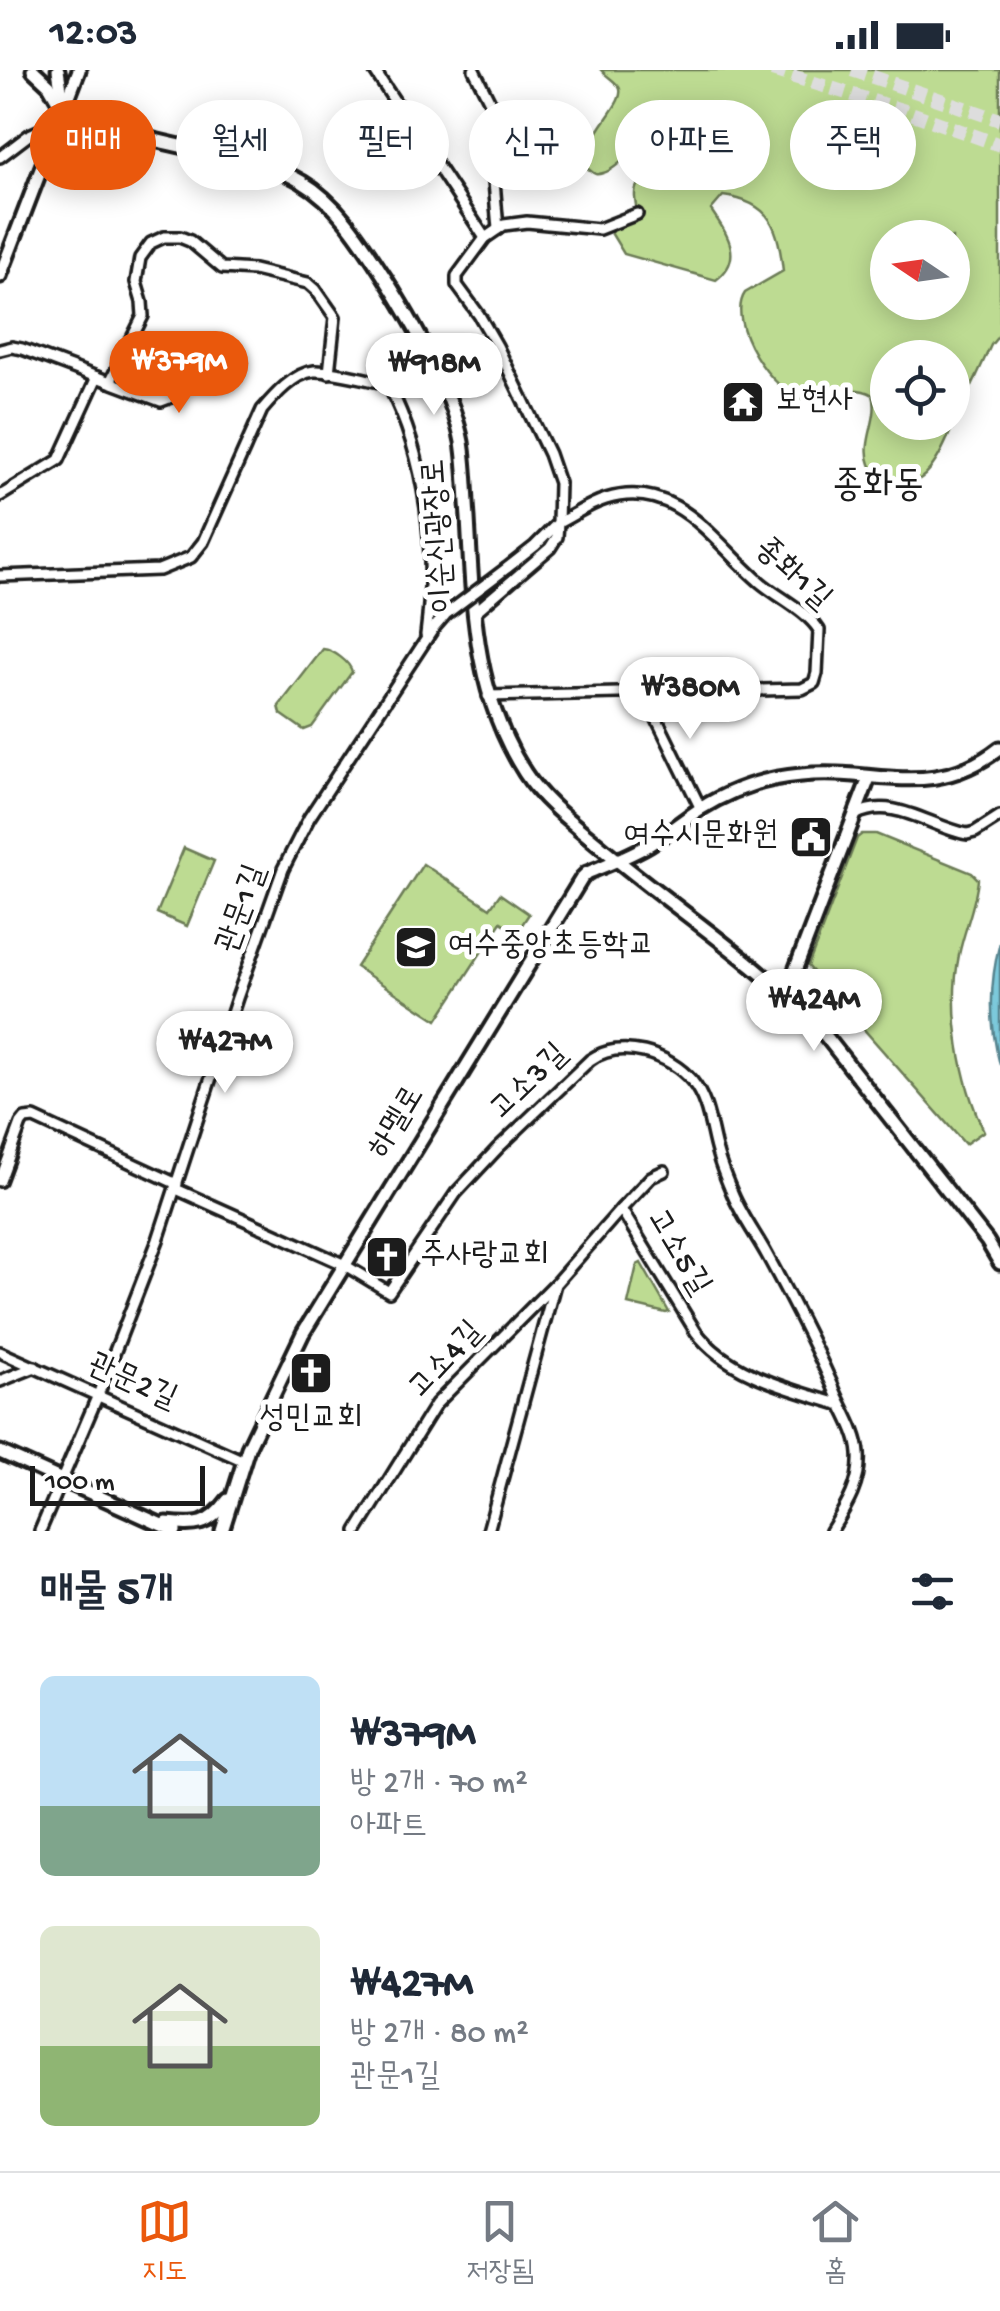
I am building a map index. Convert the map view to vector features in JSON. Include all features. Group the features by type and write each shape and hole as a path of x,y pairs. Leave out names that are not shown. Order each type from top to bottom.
{"street":[{"path":"34,70 49,85 55,100"},
{"path":"58,70 61,100"},
{"path":"68,100 79,70"},
{"path":"374,70 485,238"},
{"path":"474,70 494,110 502,145 494,181 498,228"},
{"path":"0,157 30,135"},
{"name":"이순신광장로","path":"156,140 286,173 304,182 351,229 404,309 456,418 464,458 474,614 488,696 509,744 536,788 617,860 786,994 821,1030 987,1240 1000,1263"},
{"path":"0,276 33,190"},
{"path":"474,614 550,548 557,535 559,483 497,346 457,285 457,276 485,238 504,225 527,222 599,229 638,214"},
{"path":"110,382 143,316 136,278 142,254 153,241 168,236 190,241 222,268 260,271 314,287 335,317 329,373"},
{"path":"0,350 22,348 164,401 172,398 180,386"},
{"path":"0,576 159,570 190,558 201,546 256,420 270,400 307,373 329,373 388,384 406,424 421,480 431,562 425,641"},
{"path":"0,496 59,460 97,377"},
{"name":"종화1길","path":"488,696 807,688 818,674 820,630 760,582 688,514 645,496 611,497 558,523"},
{"name":"관문1길","path":"40,1531 139,1292 237,998 288,860 309,818 446,614 535,546 558,523"},
{"path":"644,693 701,808"},
{"name":"하멜로","path":"222,1531 244,1460 296,1347 579,881 587,873 660,838 701,808 741,788 820,774 908,780 942,776 972,766 1000,748"},
{"path":"786,994 869,778"},
{"path":"855,815 871,808 887,808 968,834 1000,816"},
{"name":"고소3길","path":"0,1181 21,1124 25,1119 42,1120 344,1264 389,1292 456,1193 590,1060 602,1053 629,1050 667,1061 684,1073 702,1096 727,1181 801,1319 858,1444 859,1469 851,1496 831,1531"},
{"path":"621,1209 652,1177 664,1171"},
{"name":"고소5길","path":"488,1531 554,1284 621,1209 696,1332 712,1350 778,1384 841,1404"},
{"name":"고소4길","path":"357,1531 436,1404 554,1284"},
{"name":"관문2길","path":"0,1352 244,1460"},
{"path":"0,1381 35,1367"},
{"path":"0,1452 175,1531"},
{"path":"159,1526 202,1523 218,1514 233,1493"}],"green space":[{"path":"601,70 1000,70 1000,334 970,389 970,340 870,340 870,394 848,390 805,399 779,385 756,355 741,321 745,293 783,271 775,230 752,204 723,196 711,210 727,237 731,255 725,272 716,280 624,254 610,231 638,218 636,190 770,190 770,100 618,100 617,85"},
{"path":"615,105 615,166 596,174 595,137"},
{"path":"870,435 870,440 946,440 929,470 906,484 880,476 872,468 868,447"},
{"path":"323,649 340,657 352,672 312,727 304,730 281,714 279,706"},
{"path":"876,834 972,873 978,879 959,955 955,999 963,1068 984,1131 965,1144 808,966 857,838"},
{"path":"184,848 214,861 187,926 157,913"},
{"path":"423,864 490,908 500,894 529,914 517,932 501,922 437,1020 356,967"},
{"path":"641,1263 669,1312 628,1304 637,1265"}],"water":[{"path":"1000,942 1000,1065 992,1004"}],"tunnel":[{"path":"772,70 1000,145"},
{"path":"852,70 1000,120"}],"place":[{"name":"보현사","path":"743,402"},
{"name":"여수시문화원","path":"811,837"},
{"name":"여수중앙초등학교","path":"416,947"},
{"name":"주사랑교회","path":"387,1257"},
{"name":"성민교회","path":"311,1373"}],"district":[{"name":"종화동","path":"878,488"}]}
